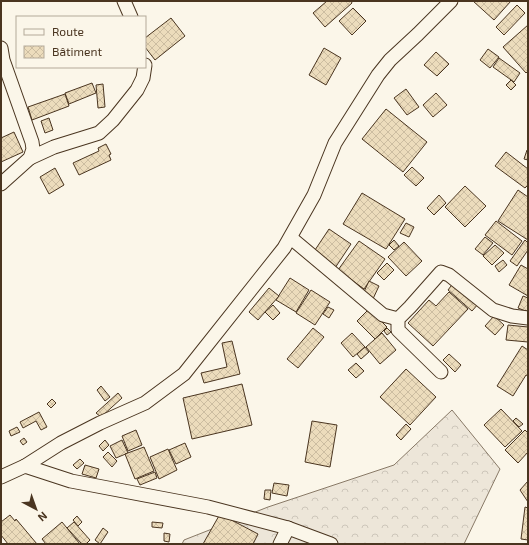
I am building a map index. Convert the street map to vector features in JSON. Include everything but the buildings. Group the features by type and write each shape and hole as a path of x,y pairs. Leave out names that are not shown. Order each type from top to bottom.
{"street":[{"path":"124,1 131,16"},
{"path":"2,472 25,466 61,443 100,423 145,403 184,374 291,238 314,196 335,143 378,75 390,60 449,2"},
{"path":"1,48 3,60 32,142 33,149 30,158"},
{"path":"1,184 30,158 72,140 99,134 113,120 137,90 144,78 145,68"},
{"path":"291,238 383,315 398,319"},
{"path":"441,372 398,330 398,319 441,272 449,275 493,310 512,316 528,318"},
{"path":"25,466 71,481 208,507 288,528 331,544"},
{"path":"280,544 288,528"}],"green space":[{"path":"452,410 500,469 464,544 182,544 184,540 268,507 394,465"}]}
